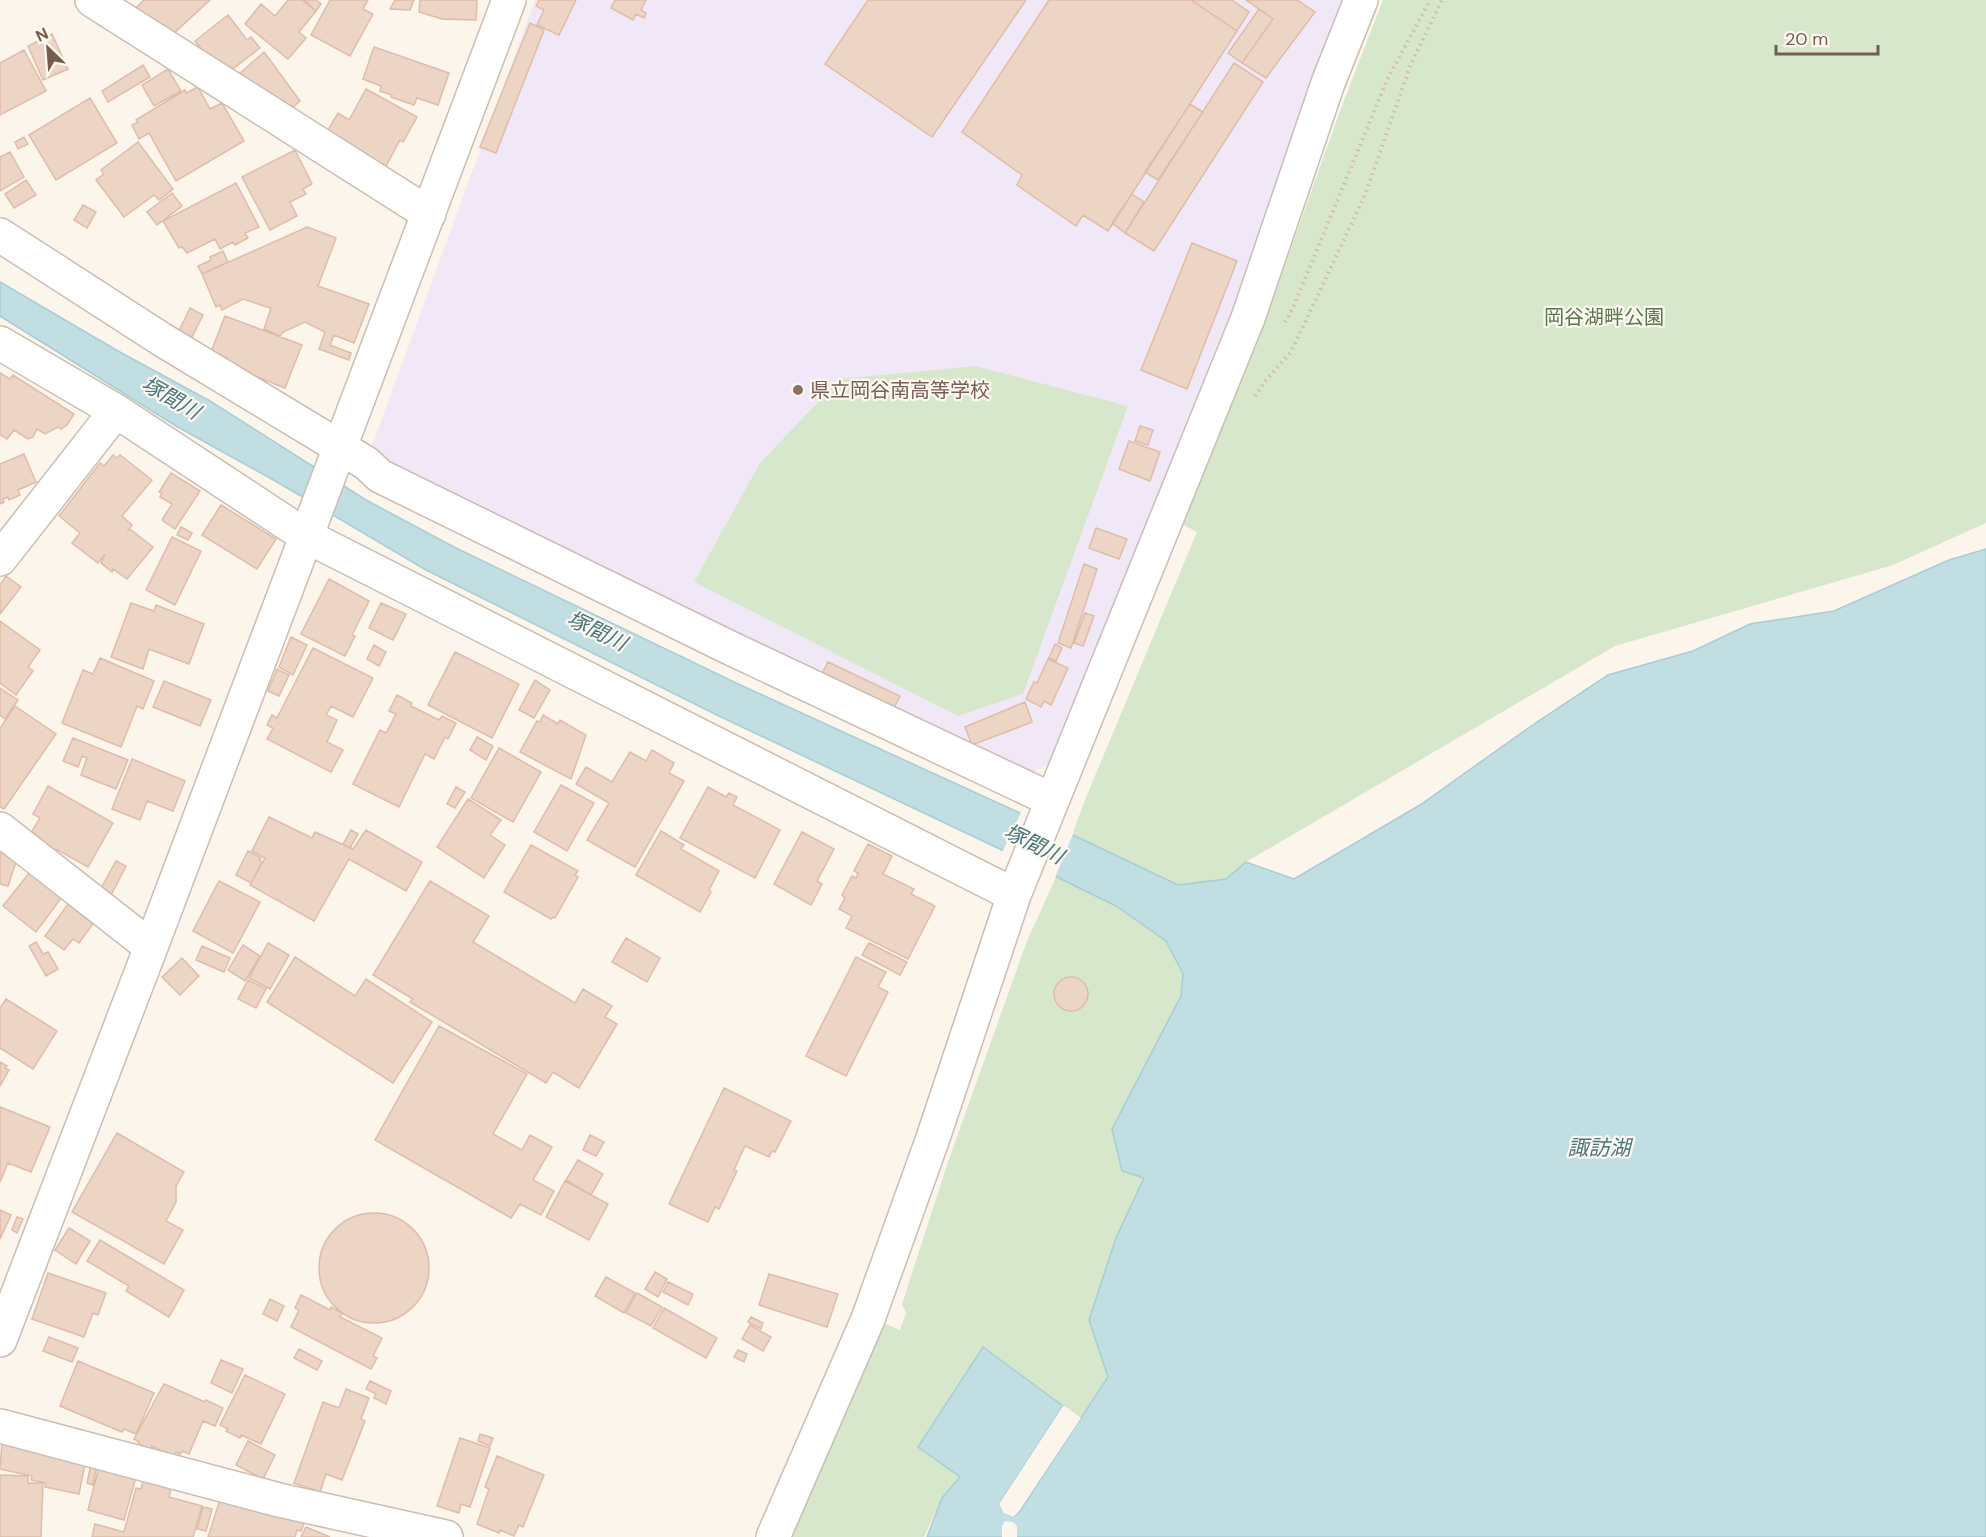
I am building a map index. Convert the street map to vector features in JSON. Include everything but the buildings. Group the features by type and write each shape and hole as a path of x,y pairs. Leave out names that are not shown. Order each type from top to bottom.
{"street":[{"path":"92,0 429,214"},
{"path":"2,1327 151,947 509,0"},
{"path":"772,1537 868,1319 933,1138 1017,887 1248,318 1328,83 1361,0"},
{"path":"0,236 338,451 366,463 390,482 1050,805"},
{"path":"0,343 309,528 1017,887"},
{"path":"3,549 116,411"},
{"path":"0,829 151,947"},
{"path":"0,1426 279,1500 446,1537"}],"path":[{"path":"1251,402 1267,379 1291,352 1296,342 1365,195 1411,64 1442,0"}],"shaded area":[{"name":"県立岡谷南高等学校","path":"535,0 1346,0 1229,326 1055,761 1026,776 369,454"}],"green space":[{"name":"岡谷湖畔公園","path":"1383,0 1986,0 1986,523 1893,565 1615,646 1246,862 1181,996 1144,1178 1116,1238 1090,1320 1108,1377 1081,1418 983,1347 919,1447 960,1477 942,1498 924,1537 789,1537 884,1323 900,1330 906,1313 902,1304 948,1162 1027,941 1056,877 1087,795 1197,532 1182,524 1265,321 1340,111"},
{"path":"975,366 1128,406 1023,694 958,716 694,582 760,463 840,379"}],"water":[{"name":"諏訪湖","path":"0,282 118,351 210,401 366,500 454,547 734,682 1073,835 1178,885 1226,879 1246,862 1294,879 1420,805 1608,675 1693,651 1750,624 1834,611 1949,560 1986,549 1986,1537 927,1537 942,1498 960,1477 918,1447 983,1347 1063,1406 999,1504 1003,1513 1013,1517 1020,1511 1108,1377 1089,1320 1116,1238 1144,1178 1122,1171 1112,1129 1181,996 1183,974 1166,941 1116,906 719,716 426,570 277,482 176,426 0,316"}],"pier":[{"path":"1022,810 1074,832 1054,880 1002,853"},
{"path":"1063,1406 1066,1408 1002,1504 1005,1511 1012,1513 1017,1509 1078,1416 1081,1418 1019,1511 1013,1517 1003,1513 999,1504"},
{"path":"1005,1521 1013,1522 1017,1526 1017,1537 1002,1537 1002,1526"}],"place":[{"name":"県立岡谷南高等学校","path":"798,390"}],"water label":[{"name":"塚間川","path":"171,398"},
{"name":"塚間川","path":"597,631"},
{"name":"塚間川","path":"1034,844"}]}
